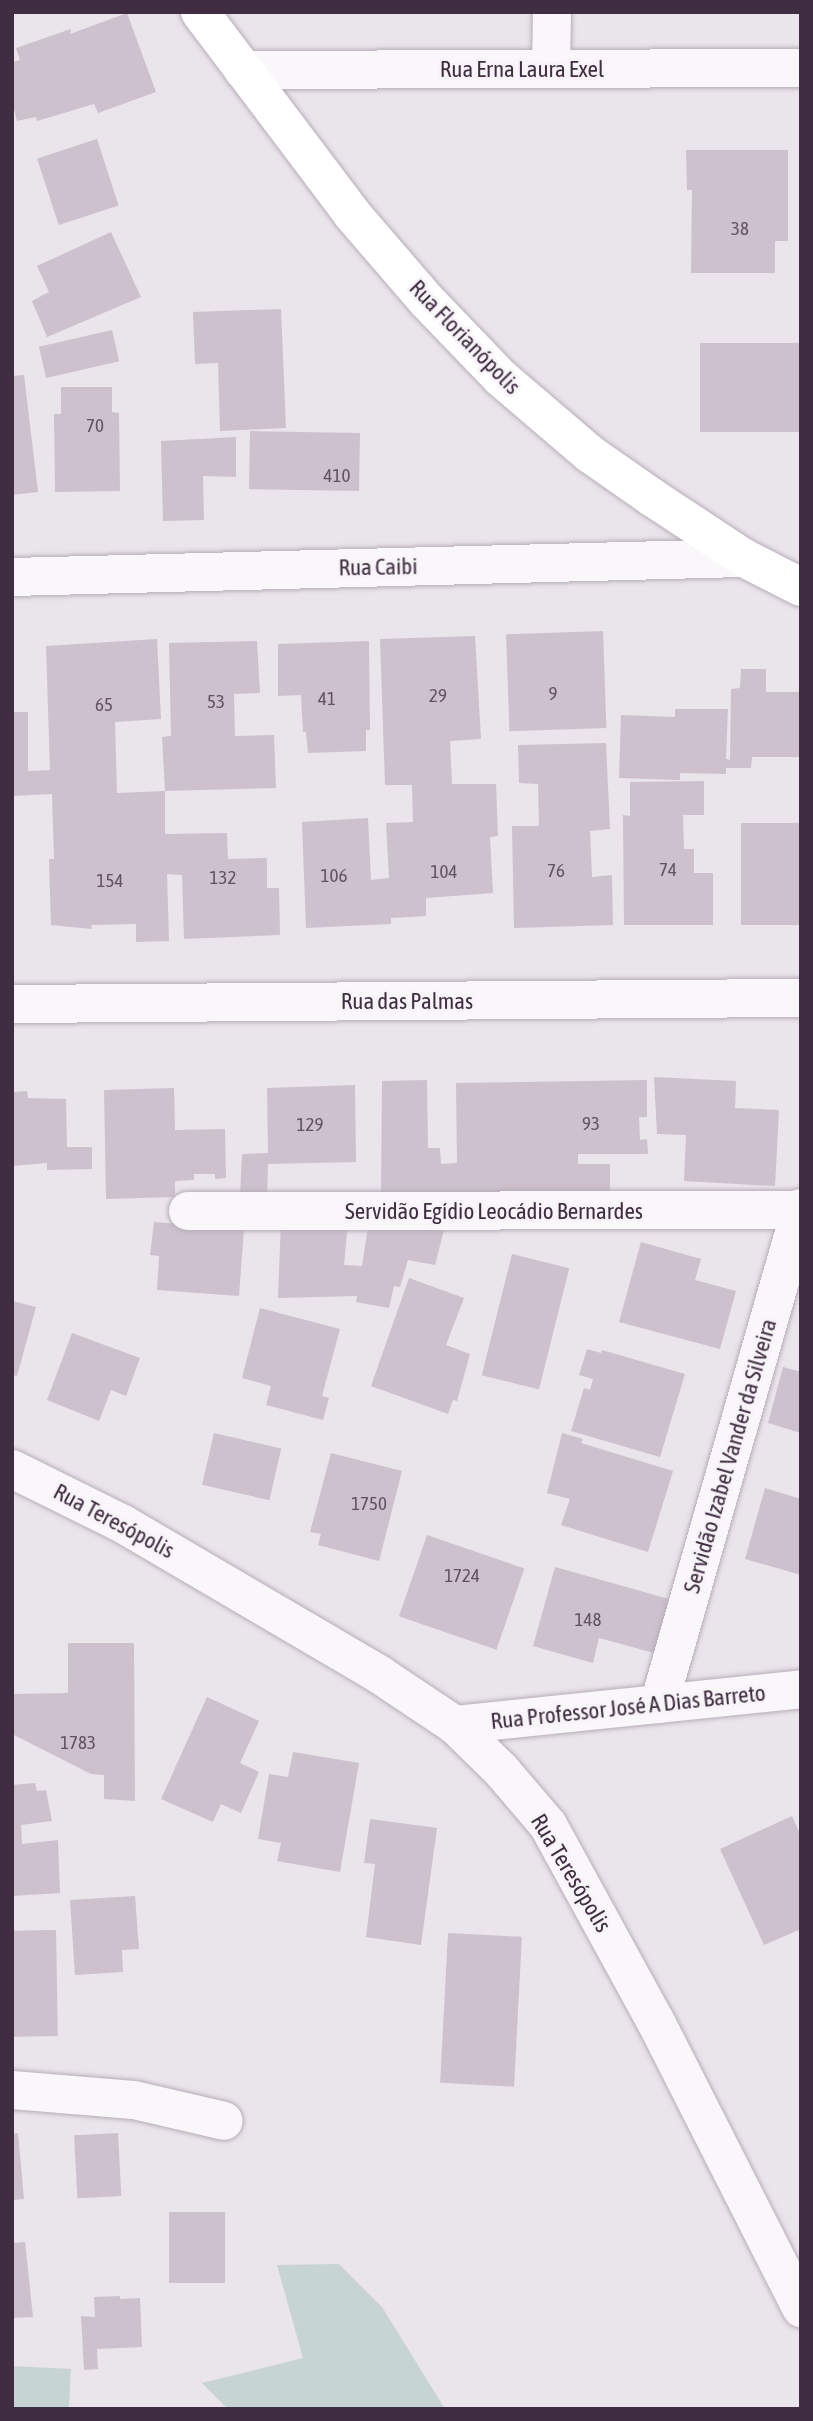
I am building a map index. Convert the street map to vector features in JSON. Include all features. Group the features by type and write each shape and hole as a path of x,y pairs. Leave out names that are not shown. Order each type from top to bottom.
{"main road":[{"name":"Rua Florianópolis","path":"200,12 352,214 426,300 501,378 590,454 744,558 801,587"}],"street":[{"path":"551,69 552,12"},
{"name":"Rua Erna Laura Exel","path":"243,70 801,68"},
{"name":"Rua Caibi","path":"12,577 744,558"},
{"name":"Rua das Palmas","path":"12,1004 801,998"},
{"name":"Servidão Egídio Leocádio Bernardes","path":"188,1211 801,1209"},
{"name":"Servidão Izabel Vander da Silveira","path":"659,1704 801,1209"},
{"name":"Rua Teresópolis","path":"12,1469 123,1524 380,1675 455,1725 501,1770 548,1825 656,2022 801,2308"},
{"name":"Rua Professor José A Dias Barreto","path":"455,1725 801,1689"},
{"path":"12,2090 134,2100 224,2121"}],"shaded area":[{"path":"339,2264 382,2307 445,2409 228,2409 202,2383 303,2358 277,2265"},
{"path":"12,2366 71,2369 69,2409 12,2409"}],"building":[{"path":"127,13 156,92 98,113 94,104 37,121 36,117 17,121 12,100 12,62 20,60 16,48 71,29 70,34"},
{"path":"97,139 119,206 59,225 37,158"},
{"path":"686,150 788,150 788,241 775,241 775,273 691,273 692,190 687,190"},
{"path":"111,232 141,297 47,337 32,301 49,292 37,266"},
{"path":"281,309 286,428 220,431 218,363 195,364 193,312"},
{"path":"112,330 119,361 46,378 39,347"},
{"path":"700,343 801,343 801,432 700,432"},
{"path":"24,375 38,492 12,495 12,376"},
{"path":"61,387 112,387 112,412 119,413 120,491 55,492 54,414 61,414"},
{"path":"250,431 360,433 359,491 249,489"},
{"path":"236,437 236,477 203,476 204,520 163,521 161,441"},
{"path":"603,631 606,728 509,731 506,634"},
{"path":"475,636 481,739 450,741 452,784 496,784 498,836 490,837 493,893 426,898 426,916 391,918 391,924 306,928 302,822 368,818 371,880 389,878 386,823 413,822 412,785 385,785 380,639"},
{"path":"157,639 161,719 115,722 117,793 165,791 165,834 227,833 228,859 267,858 267,888 279,888 280,935 184,939 182,875 167,874 169,941 136,942 136,924 91,925 92,929 51,925 49,859 54,859 52,794 12,796 12,712 28,712 28,771 50,770 46,646"},
{"path":"257,641 260,693 234,694 235,736 274,735 276,788 165,791 162,737 171,736 169,643"},
{"path":"369,641 370,730 366,730 366,751 308,753 306,732 303,732 301,695 278,696 278,644"},
{"path":"741,669 766,669 766,692 801,692 801,757 752,757 751,768 726,768 726,774 680,773 680,780 619,778 621,715 675,717 675,709 728,709 726,759 730,760 731,689 740,688"},
{"path":"606,743 610,829 590,831 592,877 612,875 613,925 514,928 512,826 539,826 538,784 519,783 518,745"},
{"path":"704,781 704,815 683,815 684,849 694,849 694,873 713,873 713,925 624,925 623,815 630,816 630,782"},
{"path":"741,823 801,823 801,925 741,925"},
{"path":"654,1077 736,1081 735,1108 779,1110 775,1186 684,1181 686,1135 657,1134"},
{"path":"427,1080 428,1148 440,1148 441,1164 457,1163 456,1083 647,1080 647,1117 639,1117 640,1140 647,1139 648,1154 578,1154 578,1164 610,1164 610,1195 381,1195 382,1081"},
{"path":"355,1085 356,1162 268,1164 267,1196 240,1196 242,1154 268,1153 267,1088"},
{"path":"174,1088 175,1130 225,1129 226,1178 215,1179 215,1174 194,1174 194,1180 175,1181 175,1197 106,1199 104,1090"},
{"path":"27,1091 28,1098 66,1099 67,1147 92,1147 92,1169 47,1170 47,1163 12,1166 12,1092"},
{"path":"281,1220 348,1223 344,1265 362,1266 369,1220 444,1230 435,1265 408,1260 400,1287 394,1286 389,1308 356,1302 357,1296 278,1298"},
{"path":"154,1222 244,1229 239,1296 157,1290 159,1256 150,1255"},
{"path":"641,1242 701,1259 695,1280 736,1291 720,1349 619,1322"},
{"path":"512,1254 569,1268 539,1390 482,1375"},
{"path":"409,1278 464,1298 446,1345 470,1354 457,1401 453,1400 448,1414 371,1386"},
{"path":"12,1301 36,1307 17,1376 12,1375"},
{"path":"260,1308 340,1329 322,1396 329,1398 323,1420 266,1405 271,1386 242,1378"},
{"path":"72,1333 140,1358 126,1396 111,1390 99,1421 47,1400"},
{"path":"587,1349 601,1353 602,1350 685,1374 660,1457 571,1431 584,1388 590,1390 593,1379 579,1375"},
{"path":"783,1367 801,1372 801,1433 768,1423"},
{"path":"214,1433 281,1449 269,1500 202,1485"},
{"path":"562,1433 583,1439 581,1443 673,1471 648,1552 561,1525 570,1499 547,1493"},
{"path":"331,1453 402,1471 379,1561 318,1545 321,1534 310,1532"},
{"path":"765,1488 801,1499 801,1575 745,1559"},
{"path":"427,1535 524,1569 496,1650 399,1616"},
{"path":"555,1567 669,1599 654,1653 599,1638 593,1663 533,1646"},
{"path":"68,1643 134,1643 135,1801 104,1799 104,1775 91,1774 12,1734 12,1694 68,1693"},
{"path":"207,1697 259,1721 240,1763 259,1772 241,1813 221,1804 213,1822 161,1799"},
{"path":"293,1752 359,1763 340,1872 277,1861 281,1843 258,1839 269,1774 288,1777"},
{"path":"35,1783 37,1791 46,1790 52,1821 21,1825 22,1844 58,1840 60,1893 12,1896 12,1785"},
{"path":"792,1816 801,1836 801,1929 764,1945 720,1849"},
{"path":"370,1819 437,1828 421,1945 366,1937 375,1864 364,1863"},
{"path":"135,1896 139,1949 122,1950 123,1972 75,1975 70,1900"},
{"path":"56,1930 58,2036 14,2037 12,1931"},
{"path":"448,1933 522,1937 514,2087 440,2083"},
{"path":"18,2133 24,2199 12,2200 12,2134"},
{"path":"118,2133 121,2196 77,2198 74,2135"},
{"path":"169,2212 225,2212 225,2283 169,2283"},
{"path":"25,2242 33,2317 12,2318 12,2243"},
{"path":"120,2296 120,2299 140,2298 142,2347 97,2349 98,2369 84,2370 81,2316 95,2317 94,2297"}]}
